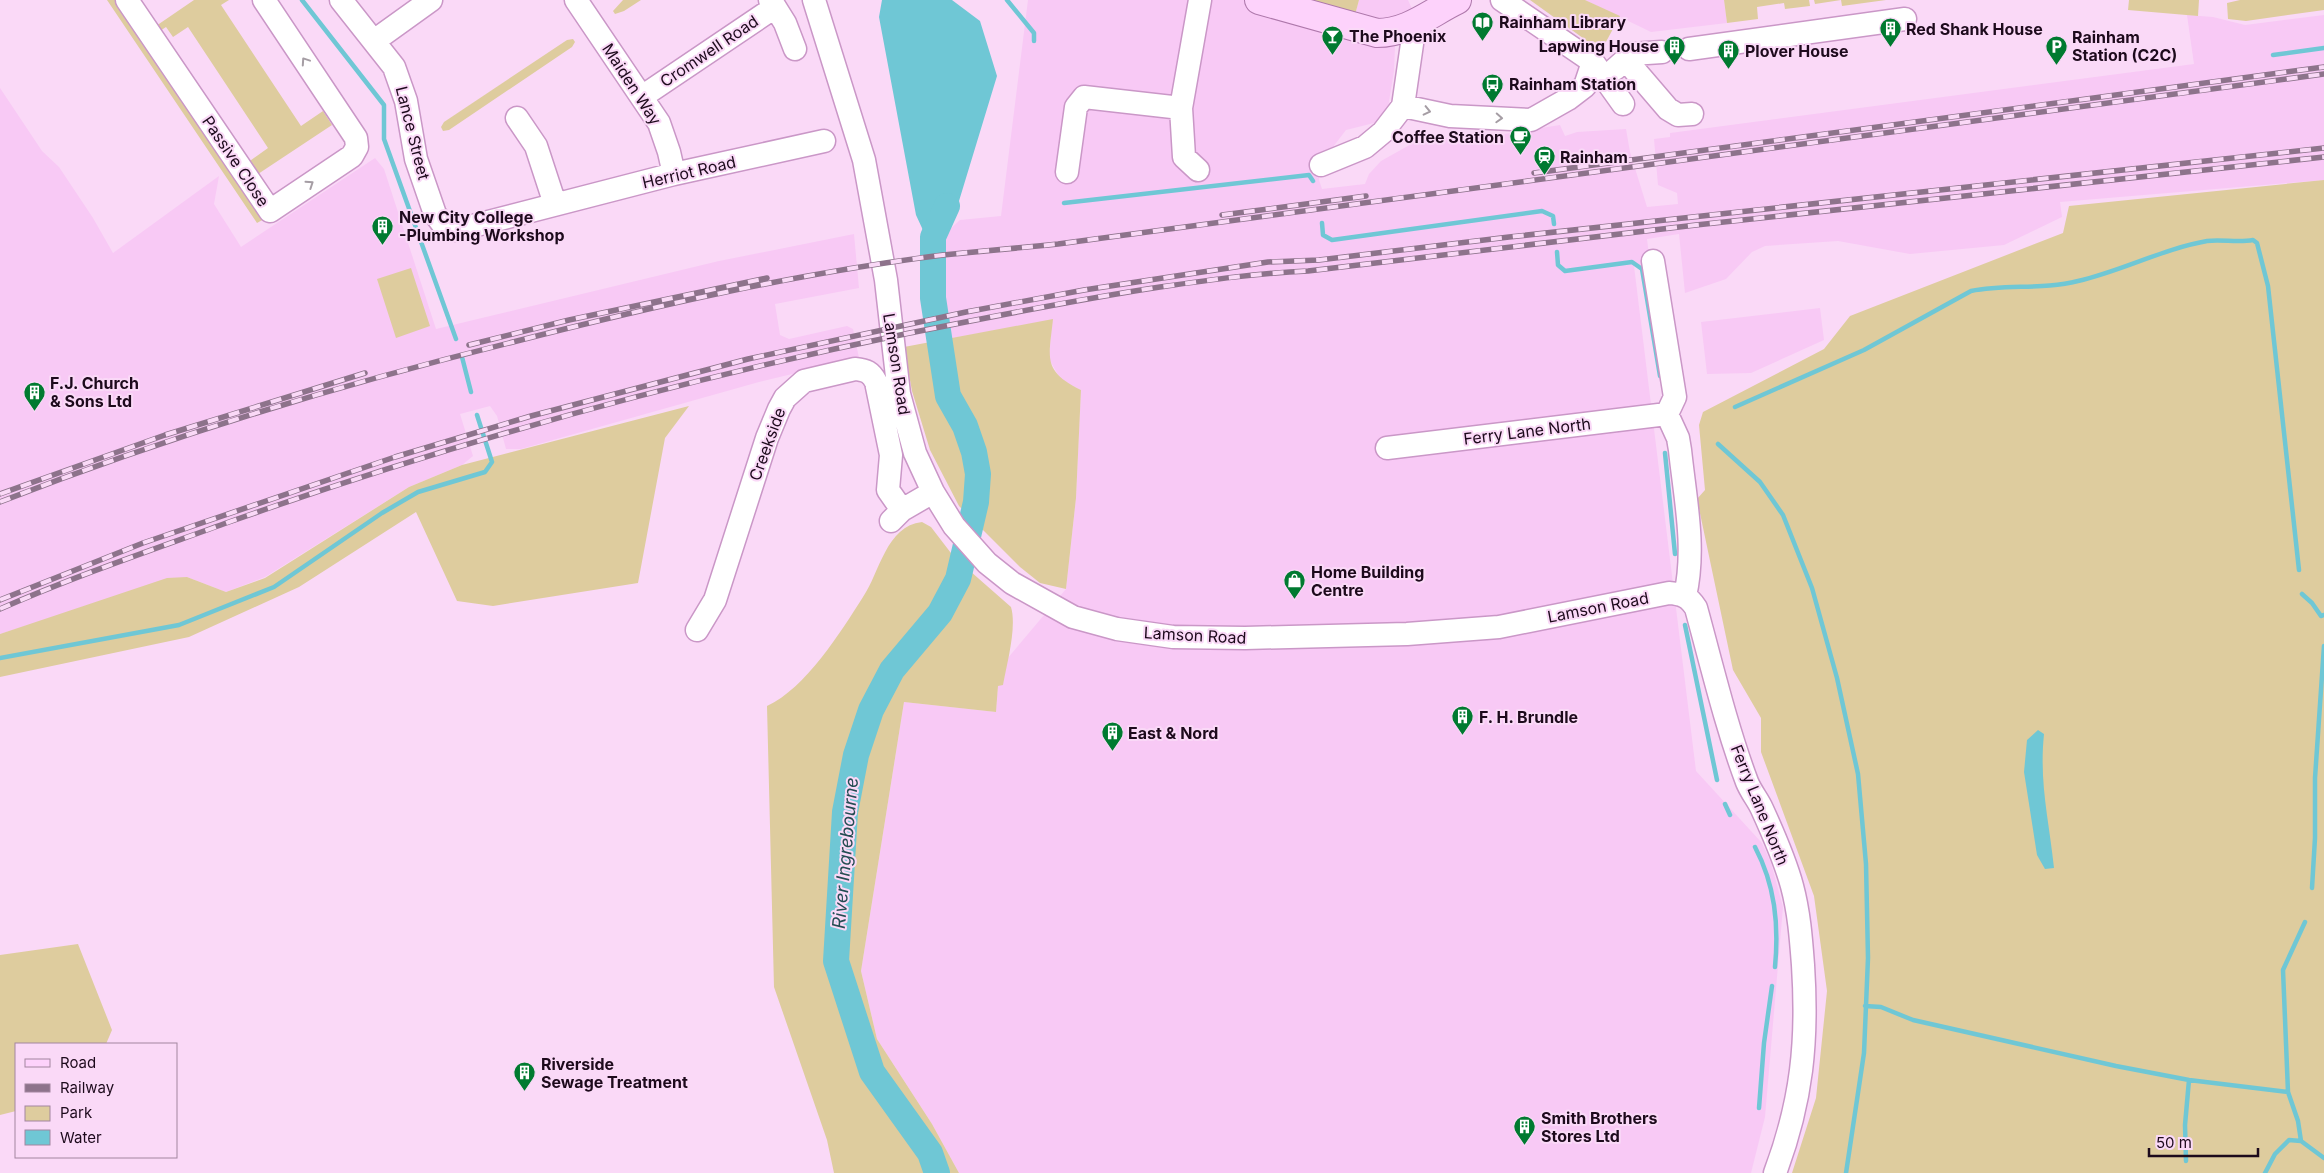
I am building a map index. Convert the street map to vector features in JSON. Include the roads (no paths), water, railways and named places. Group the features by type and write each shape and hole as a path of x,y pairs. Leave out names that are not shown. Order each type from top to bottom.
{"main road":[{"path":"1259,0 1376,33 1394,33 1408,28 1457,0"}],"street":[{"name":"Passive Close","path":"127,0 270,211 352,156 357,147 356,138 264,0"},
{"name":"Lance Street","path":"341,0 394,67 401,82 416,159 435,214 444,226 457,230 555,204"},
{"path":"374,41 431,0"},
{"name":"Maiden Way","path":"576,0 643,96 659,123 674,174"},
{"name":"Lamson Road","path":"814,0 864,160 885,272 899,394 915,453 933,492 954,526 987,563 1012,583 1073,617 1117,629 1173,637 1245,638 1407,634 1500,627 1669,593 1685,596"},
{"path":"1198,170 1184,157 1182,108 1200,0"},
{"path":"1502,0 1599,70 1623,104"},
{"name":"Cromwell Road","path":"643,96 773,3 786,23 795,49"},
{"path":"1689,49 1905,18"},
{"path":"1321,165 1365,147 1383,132 1403,106 1412,44 1408,28"},
{"path":"1403,106 1450,116 1531,120 1568,99 1585,86 1599,70 1626,60 1632,54 1662,52"},
{"path":"1626,60 1668,110 1678,115 1692,114"},
{"path":"1067,172 1076,107 1084,97 1182,108"},
{"path":"517,118 536,146 555,204"},
{"name":"Herriot Road","path":"555,204 674,174 824,140"},
{"path":"1653,260 1675,397 1667,414 1679,444 1690,542 1690,577 1685,596"},
{"name":"Creekside","path":"697,630 715,600 767,438 785,398 798,384 855,369 864,370 873,375 891,455 888,490 896,516 933,492"},
{"name":"Ferry Lane North","path":"1387,448 1667,414"},
{"name":"Ferry Lane North","path":"1685,596 1696,608 1722,703 1748,784 1761,807 1780,850 1792,886 1800,924 1806,1016 1803,1072 1787,1138 1775,1173"}],"water":[{"path":"882,0 952,0 980,21 997,76 952,224 928,241 916,215 879,17"},
{"path":"2038,730 2044,734 2043,769 2045,801 2054,868 2045,869 2037,855 2024,772 2027,740"}],"waterway":[{"path":"302,0 384,105 384,139 456,339"},
{"path":"1007,0 1034,33 1034,41"},
{"path":"2273,55 2324,48"},
{"path":"1064,203 1309,175 1313,181"},
{"name":"River Ingrebourne","path":"937,1173 930,1153 872,1072 836,961 845,812 856,755 871,710 892,670 940,613 958,579 976,502 978,474 974,452 965,426 948,396 933,298 933,237 947,206"},
{"path":"1322,223 1323,235 1332,240 1542,211 1553,216 1554,224"},
{"path":"1735,407 1864,350 1971,291 2065,284 2094,277 2158,255 2207,241 2253,240 2257,243 2268,286 2299,570"},
{"path":"1557,252 1558,265 1565,271 1632,262 1642,269 1660,376"},
{"path":"462,357 471,392"},
{"path":"0,658 179,625 274,587 382,513 418,492 485,472 492,462 477,415"},
{"path":"1718,444 1760,482 1783,515 1812,588 1837,678 1858,774 1866,864 1868,958 1864,1053 1846,1173"},
{"path":"1665,453 1675,554"},
{"path":"2302,594 2312,603 2321,616 2324,615"},
{"path":"1685,625 1717,780"},
{"path":"2312,888 2315,838 2315,778 2324,646"},
{"path":"1725,804 1730,815"},
{"path":"1755,847 1767,876 1774,905 1776,920 1775,967"},
{"path":"2301,1141 2298,1121 2288,1092 2283,970 2305,922"},
{"path":"1759,1108 1764,1043 1772,986"},
{"path":"1865,1006 1881,1007 1913,1020 2116,1066 2189,1080 2288,1092"},
{"path":"2186,1161 2185,1125 2189,1080"},
{"path":"2265,1173 2275,1154 2289,1140 2301,1141 2324,1158"}],"railway":[{"path":"1534,173 2324,67"},
{"path":"0,502 190,434 383,376 619,316 835,271 943,255 1058,244 2324,74"},
{"path":"0,600 143,543 395,457 531,416 748,359 966,312 1084,290 1268,262 1319,260 1509,237 2324,148"},
{"path":"0,609 85,574 312,493 564,416 819,352 1000,315 1128,292 1234,277 1308,271 1696,225 2324,157"},
{"path":"1222,215 1366,196"},
{"path":"469,345 569,320 767,278"},
{"path":"0,494 165,435 365,373"}],"place":[{"name":"Rainham Library","path":"1483,41"},
{"name":"Red Shank House","path":"1890,48"},
{"name":"The Phoenix","path":"1333,55"},
{"name":"Lapwing House","path":"1675,65"},
{"name":"Rainham Station (C2C)","path":"2056,65"},
{"name":"Plover House","path":"1729,70"},
{"name":"Rainham Station","path":"1493,103"},
{"name":"Coffee Station","path":"1520,156"},
{"name":"Rainham","path":"1544,176"},
{"name":"New City College -Plumbing Workshop","path":"383,245"},
{"name":"F.J. Church & Sons Ltd","path":"34,411"},
{"name":"Home Building Centre","path":"1295,600"},
{"name":"F. H. Brundle","path":"1463,736"},
{"name":"East & Nord","path":"1112,752"},
{"name":"Riverside Sewage Treatment","path":"525,1092"},
{"name":"Smith Brothers Stores Ltd","path":"1525,1146"}]}
